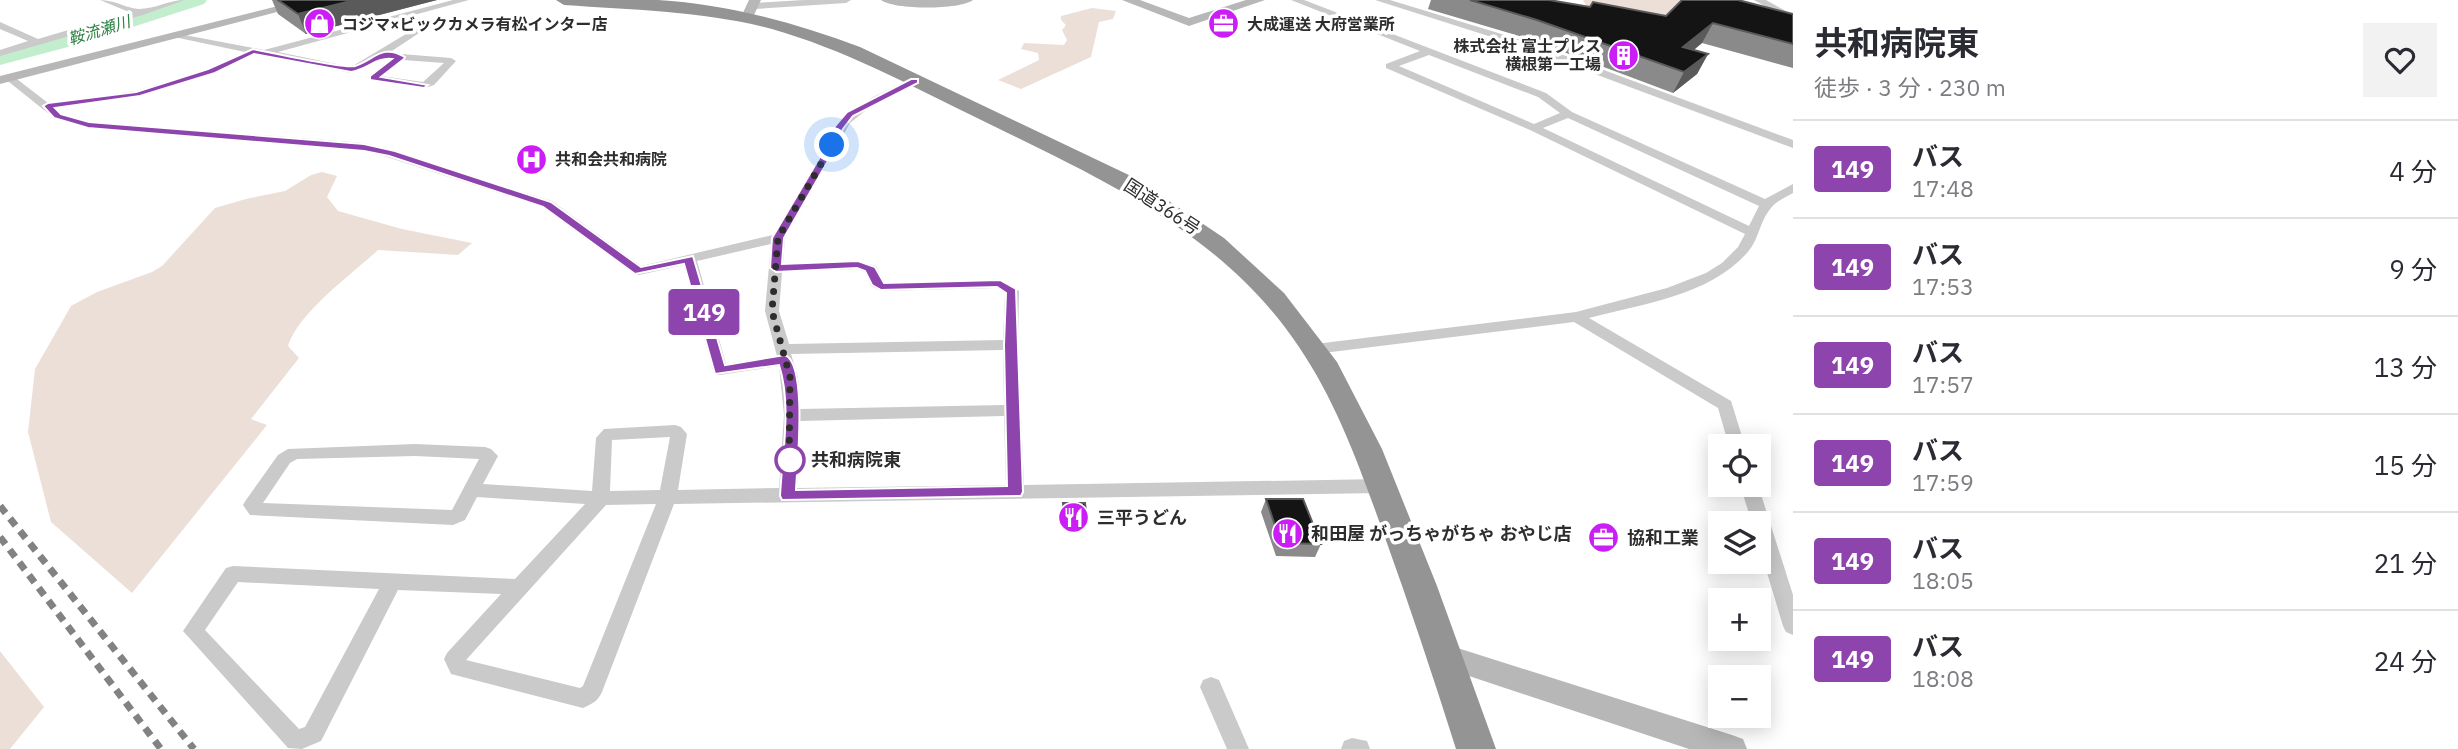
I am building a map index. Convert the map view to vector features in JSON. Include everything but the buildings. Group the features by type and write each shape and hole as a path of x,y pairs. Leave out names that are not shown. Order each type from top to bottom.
{"highway":[{"name":"国道366号","path":"564,0 752,8 914,81 1125,182 1203,233 1255,278 1292,318 1315,349 1358,424 1445,656 1476,749"}],"street":[{"path":"105,0 140,13"},
{"path":"0,53 180,0"},
{"path":"269,0 289,7"},
{"path":"4,79 317,0"},
{"path":"48,106 137,94 211,71 258,52 464,0"},
{"path":"752,8 846,0"},
{"path":"887,0 928,4 967,0"},
{"path":"1128,0 1189,22 1259,0"},
{"path":"1296,0 1542,95 1568,114 1766,204"},
{"path":"1380,0 1524,44 1793,144"},
{"path":"1759,0 1793,19"},
{"path":"0,25 40,43"},
{"path":"177,35 351,70 416,31"},
{"path":"1432,51 1390,66 1534,128 1752,233"},
{"path":"379,55 451,61 452,62 430,83 424,85 373,78 400,57"},
{"path":"4,79 48,106 58,116 88,125 364,148 391,153 547,204 639,271 778,238"},
{"path":"788,496 792,415 790,377 772,311 778,238 832,145 838,128 850,114 914,81"},
{"path":"1534,128 1568,114"},
{"path":"1315,349 1576,317 1671,291 1710,276 1727,266 1744,249 1766,204 1793,188"},
{"path":"689,259 720,370 783,354 1010,345"},
{"path":"776,268 858,265 871,269 876,283 881,286 1000,284 1012,291 1010,345 1015,492"},
{"path":"1576,317 1725,405 1733,434"},
{"path":"792,415 1014,410"},
{"path":"675,431 679,434 668,497 591,692 583,698 458,667 454,659 601,498 604,438 610,433 675,431"},
{"path":"415,450 485,453 489,456 471,490 459,515 453,518 256,510 252,505 284,459 294,453 415,450"},
{"path":"471,490 601,498 1382,486"},
{"path":"1753,497 1793,626"},
{"path":"393,581 313,734 296,741 193,631 233,574 393,581 519,587"},
{"path":"1445,656 1732,749"},
{"path":"1211,687 1238,749"},
{"path":"1352,749 1359,749"}],"shaded area":[{"path":"1583,0 1689,0 1662,28 1588,9"},
{"path":"1092,8 1116,11 1113,19 1099,22 1091,57 1021,89 998,80 1039,60 1038,53 1021,49 1024,43 1064,45 1067,40 1062,30 1066,25 1061,16"},
{"path":"322,172 337,176 327,197 338,211 402,229 472,243 458,255 378,250 314,307 294,333 288,346 299,358 251,419 267,425 132,593 51,522 28,432 35,369 71,306 97,292 162,266 215,208 285,191 311,175"},
{"path":"0,651 44,707 10,749 0,749"}],"waterway":[{"name":"鞍流瀬川","path":"0,59 76,39 198,0"}],"railway":[{"path":"0,506 194,749"},
{"path":"0,537 161,749"}],"bus line":[{"name":"149","path":"424,85 373,78 400,57 379,55 351,70 253,52 211,71 137,94 48,106 58,116 88,125 364,148 391,153 482,185 547,204 639,271 689,259 720,370 785,360 790,377 792,415 788,496 1015,492 1010,345 1012,291 1000,284 881,286 876,283 871,269 858,265 776,268 778,238 832,145 838,128 850,114 914,81"}],"place":[{"name":"コジマ×ビックカメラ有松インター店","path":"319,24"},
{"name":"大成運送 大府営業所","path":"1224,24"},
{"name":"株式会社 富士プレス 横根第一工場","path":"1624,55"},
{"name":"共和会共和病院","path":"532,159"},
{"name":"共和病院東","path":"790,460"},
{"name":"三平うどん","path":"1074,518"},
{"name":"和田屋 がっちゃがちゃ おやじ店","path":"1288,534"},
{"name":"協和工業","path":"1604,538"}],"route":[{"path":"790,460 789,469 792,415 790,377 772,311 778,238 832,145"}]}
